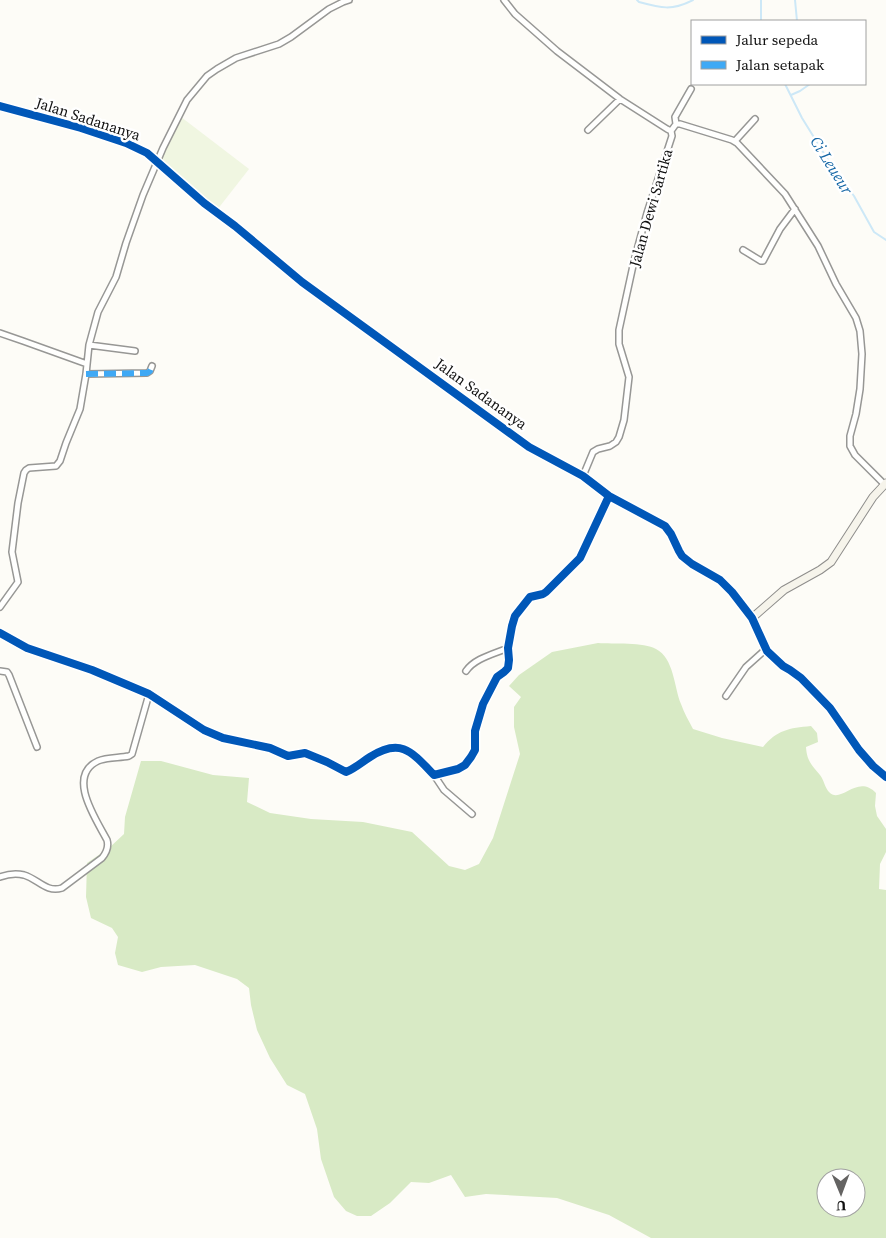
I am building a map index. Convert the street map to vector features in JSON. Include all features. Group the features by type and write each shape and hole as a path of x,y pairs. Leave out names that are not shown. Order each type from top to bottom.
{"street":[{"path":"0,606 18,582 12,552 24,473 27,468 53,466 59,463 80,409 89,345 98,312 116,278 143,195 187,100 207,76 216,69 236,58 284,41 329,9 349,0"},
{"name":"Jalan Dewi Sartika","path":"504,0 515,14 556,51 620,98 670,131 672,136 647,213 619,330 620,344 629,378 624,420 618,440 593,452 583,476"},
{"path":"670,131 676,124 675,117 692,89"},
{"path":"588,130 620,98"},
{"name":"Jalan Sadananya","path":"0,106 126,142 147,153 204,203 235,226 302,282 529,446 583,476 610,496 665,526 682,556 697,568 720,580 732,592 752,618 766,649 783,666 801,678 830,708 859,750 886,777"},
{"path":"735,141 755,119"},
{"path":"676,124 735,141 785,194 818,246 836,284 856,318 860,331 862,354 860,389 849,442 850,446 855,454 885,483 862,512 831,562 784,590 752,618"},
{"path":"743,250 763,261 780,229 795,209"},
{"path":"0,333 87,364"},
{"path":"89,345 135,351"},
{"path":"86,374 147,373 152,366"},
{"path":"434,775 458,769 471,758 474,750 475,731 483,704 497,677 508,668 508,648 516,613 530,597 546,592 578,561 610,496"},
{"path":"0,633 27,648 92,670 149,694 204,730 223,738 270,748 288,756 305,753 327,762 344,772 349,771 381,750 400,747 421,761 444,790 472,814"},
{"path":"466,672 470,666 483,658 508,648"},
{"path":"726,696 743,671 766,649"},
{"path":"0,671 7,672 9,675 37,747"},
{"path":"0,878 11,874 26,876 49,889 57,890 68,884 106,854 107,840 87,800 84,790 84,777 89,767 99,760 132,754 149,694"}],"green space":[{"path":"181,117 249,169 217,210 160,159"},
{"path":"598,643 636,644 651,647 662,653 667,659 682,707 693,729 763,747 779,733 811,726 817,733 818,742 806,747 807,756 829,792 839,795 862,786 876,793 875,806 877,816 886,829 886,852 880,864 879,889 886,890 886,1238 651,1238 609,1215 557,1198 486,1194 465,1197 451,1175 429,1183 411,1182 390,1203 371,1216 357,1216 346,1211 334,1197 321,1159 317,1129 305,1094 287,1085 270,1058 257,1030 249,988 237,979 195,965 161,967 142,972 118,965 115,953 118,937 112,928 91,918 86,897 87,863 109,848 124,834 125,817 141,761 161,761 213,775 249,778 247,802 270,813 311,819 363,822 412,832 449,866 465,870 479,864 493,838 520,754 514,727 514,707 521,697 509,686 519,675 552,652"}],"waterway":[{"name":"Ci Leueur","path":"637,0 660,7 679,6 693,0"},
{"name":"Ci Leueur","path":"761,0 761,20"},
{"path":"795,0 797,20"},
{"name":"Ci Leueur","path":"786,85 802,118 833,168 854,196 874,232 886,240"},
{"path":"791,95 809,85"}],"marked path":[{"path":"86,374 147,373 152,366"}],"cycle path":[{"path":"0,106 81,128 126,143 147,153 204,203 235,226 302,282 529,447 583,476 609,496 665,526 682,556 720,580 732,592 752,618 767,651 783,666 801,678 830,708 859,750 886,777"},
{"path":"0,633 27,648 92,670 149,694 204,730 223,738 270,748 288,756 305,753 346,772 381,751 398,748 412,754 434,775 458,769 465,765 471,757 475,750 475,731 483,704 497,677 508,668 508,648 515,616 530,597 546,592 580,558 609,496"}]}
